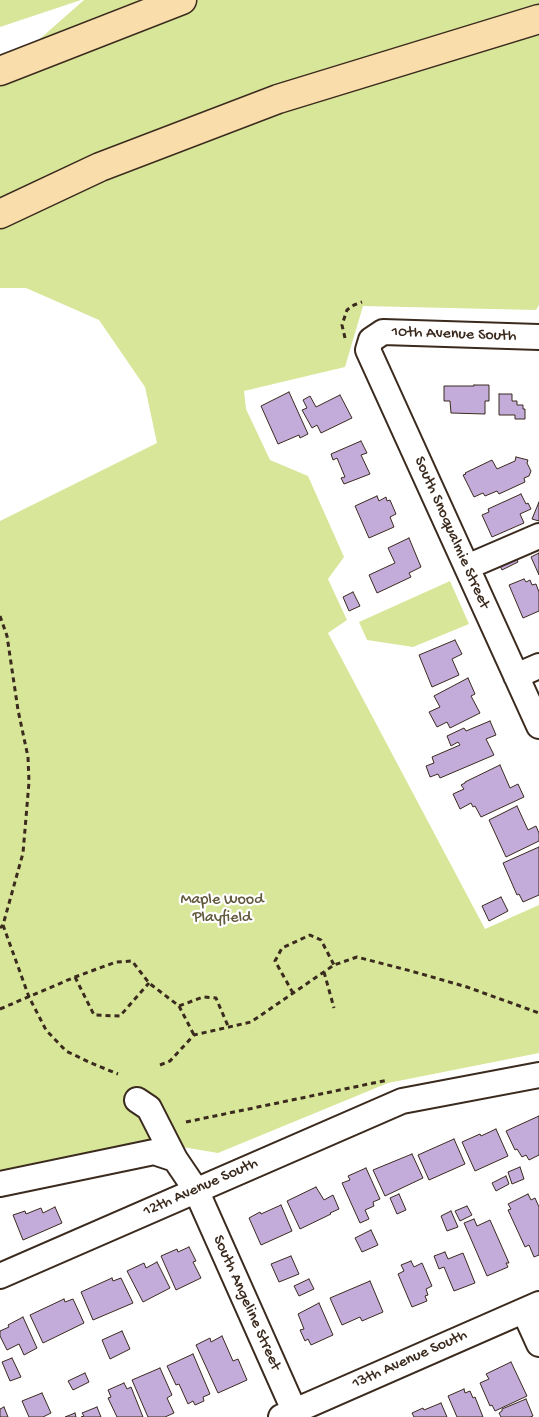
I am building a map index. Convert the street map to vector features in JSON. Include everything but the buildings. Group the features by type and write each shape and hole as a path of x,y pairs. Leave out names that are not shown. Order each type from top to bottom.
{"highway":[{"path":"0,71 182,0"},
{"path":"0,214 100,167 278,99 539,19"}],"street":[{"name":"10th Avenue South","path":"371,340 383,332 539,337"},
{"name":"South Snoqualmie Street","path":"371,340 368,350 539,726"},
{"path":"467,567 539,536"},
{"path":"516,676 539,666"},
{"name":"12th Avenue South","path":"0,1276 402,1101 539,1075"},
{"name":"South Angeline Street","path":"137,1100 149,1108 175,1159 196,1190 291,1415"},
{"path":"0,1184 154,1152 175,1159"},
{"path":"531,1307 539,1344"},
{"name":"13th Avenue South","path":"291,1415 531,1307"}],"path":[{"path":"345,338 342,325 347,310 362,302"},
{"path":"0,616 7,636 18,710 28,757 29,782 23,853 2,926 29,997 46,1030 66,1051 118,1074"},
{"path":"293,993 275,961 282,948 310,935 321,940 334,965"},
{"path":"160,1065 170,1061 194,1035 251,1022 334,965 357,957 411,970 539,1013"},
{"path":"0,1008 116,962 132,961 149,983 179,1006 194,1035"},
{"path":"324,972 334,1008"},
{"path":"75,977 94,1015 120,1016 149,983"},
{"path":"179,1006 203,997 216,998 228,1026"},
{"path":"186,1122 388,1080"}],"green space":[{"path":"0,0 81,0 0,27"},
{"name":"Maple Wood Playfield","path":"84,0 539,0 539,305 536,310 363,306 345,367 244,391 246,409 270,460 308,476 344,557 328,579 347,620 328,633 485,929 539,905 539,1053 388,1083 218,1153 153,1142 0,1171 0,521 157,443 145,387 99,320 26,288 0,288 0,74"},
{"path":"450,581 469,624 413,647 367,640 359,622"}]}
